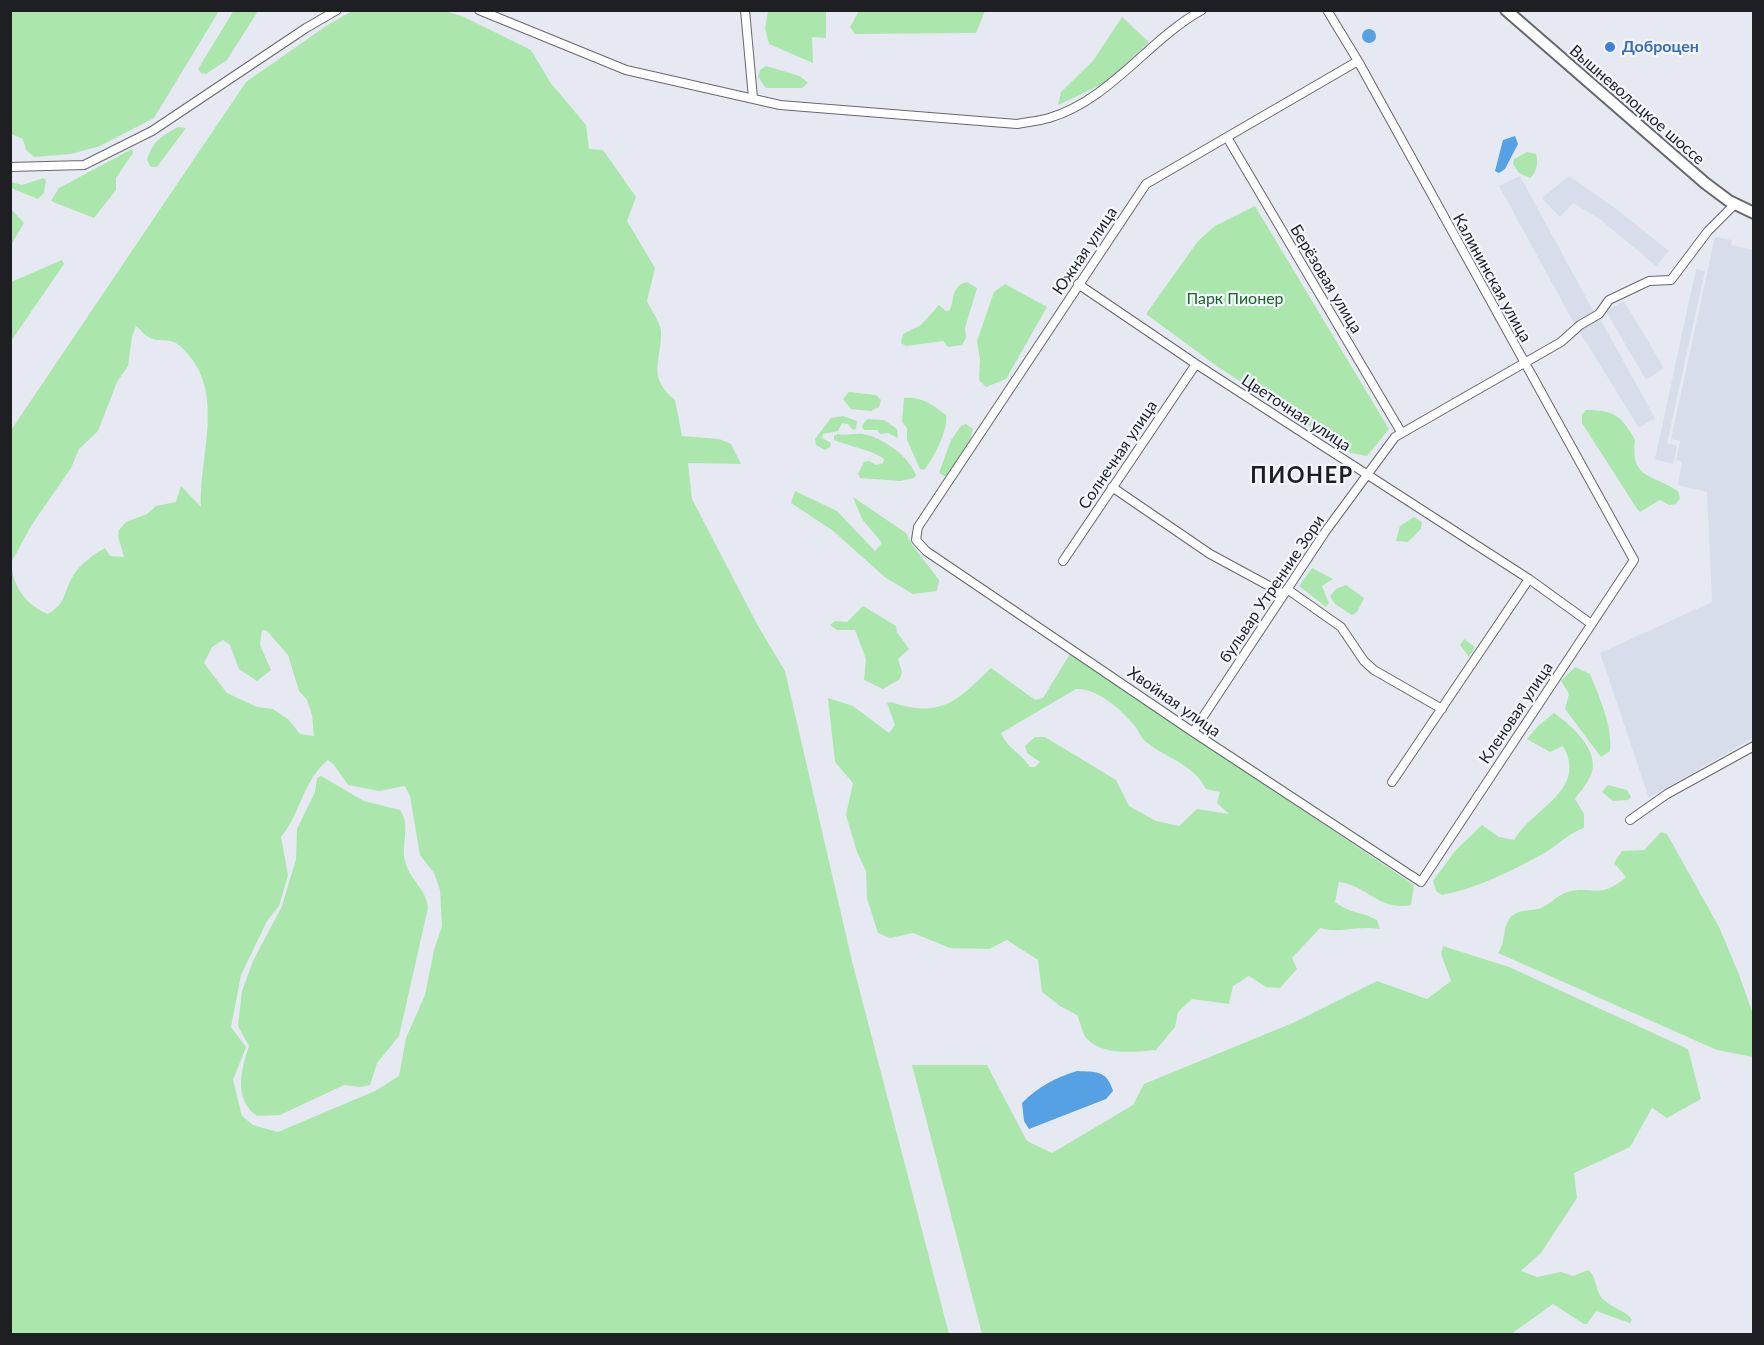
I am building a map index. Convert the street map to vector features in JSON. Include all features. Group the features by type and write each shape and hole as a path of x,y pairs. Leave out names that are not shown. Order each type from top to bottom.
{"main road":[{"name":"Вышневолоцкое шоссе","path":"1506,10 1617,110 1705,183 1735,204 1754,213"}],"street":[{"path":"10,166 84,165 152,131 306,28 337,10"},
{"path":"479,10 626,70 780,105 1017,123 1050,118 1079,105 1104,89 1149,48 1202,10"},
{"path":"745,10 753,98"},
{"name":"Калининская улица","path":"1327,10 1358,61 1634,560"},
{"name":"Южная улица","path":"916,540 918,527 1146,184 1228,139 1358,61"},
{"name":"Берёзовая улица","path":"1228,139 1401,432"},
{"name":"бульвар Утренние Зори","path":"1193,732 1285,592 1366,474 1395,437 1524,364 1599,314 1609,300 1649,281 1671,280 1708,231 1735,204"},
{"name":"Цветочная улица","path":"1078,284 1196,364 1529,579 1590,623"},
{"name":"Солнечная улица","path":"1063,561 1196,364"},
{"path":"1112,487 1210,554 1285,592 1341,627 1369,666 1442,709"},
{"name":"Хвойная улица","path":"916,540 926,551 1193,732 1421,882"},
{"name":"Кленовая улица","path":"1421,882 1590,623 1634,560"},
{"path":"1392,782 1529,579"},
{"path":"1630,820 1667,794 1754,746"}],"shaded area":[{"path":"1520,176 1595,314 1575,325 1499,186"},
{"path":"1569,176 1615,208 1669,251 1656,266 1601,220 1573,203 1560,217 1542,198"},
{"path":"1715,237 1732,240 1731,245 1753,250 1753,738 1649,798 1600,653 1712,602 1707,492 1678,485 1682,462 1676,460 1680,441 1671,439"},
{"path":"1696,269 1705,271 1667,443 1677,446 1673,464 1655,459"},
{"path":"1624,301 1664,368 1646,380 1606,311"},
{"path":"1599,317 1655,418 1639,428 1578,329"}],"green space":[{"path":"234,10 258,11 227,60 206,74 201,73 198,69"},
{"path":"10,11 219,11 154,118 100,146 71,154 34,157 26,150 23,139 11,134"},
{"path":"352,11 444,11 462,16 531,50 550,82 586,125 589,149 603,150 636,197 627,221 655,268 647,301 661,331 658,376 661,384 675,400 682,436 719,439 731,444 741,464 688,463 692,499 758,626 785,671 852,961 949,1334 11,1334 11,563 11,430 246,82 326,26","holes":["136,326 150,338 173,342 180,346 195,363 203,381 207,401 208,422 201,507 181,486 176,502 156,506 147,514 126,522 119,530 118,536 124,557 110,556 105,548 92,557 76,572 59,606 48,614 27,600 12,572 11,563 31,526 71,468 79,449 98,431 117,382 128,366","262,630 267,631 288,655 299,691 307,700 312,715 314,736 300,734 288,719 273,709 257,707 227,693 204,663 212,647 223,640 230,645 239,669 257,681 271,670 260,645","328,760 348,785 379,791 405,786 410,796 420,855 434,873 440,890 442,926 434,950 425,995 406,1038 399,1076 375,1091 278,1132 253,1125 242,1116 233,1080 246,1047 231,1027 241,975 267,921 279,906 288,875 281,837 288,828 307,787"]},
{"path":"768,11 826,11 826,38 812,37 813,63 769,44 765,28"},
{"path":"859,11 985,11 976,33 855,34 850,27"},
{"path":"1122,17 1149,42 1105,83 1058,105 1061,92 1093,61"},
{"path":"766,66 800,76 808,83 802,88 766,88 758,77 760,70"},
{"path":"178,127 186,128 157,167 151,167 147,160 155,144"},
{"path":"132,149 133,153 116,178 116,190 94,218 51,201 59,188"},
{"path":"1527,152 1536,154 1537,157 1535,171 1530,178 1519,173 1513,164 1514,159"},
{"path":"43,178 46,180 44,193 38,199 11,188 11,182 22,185"},
{"name":"Парк Пионер","path":"1255,206 1389,429 1367,456 1351,453 1218,367 1146,314 1198,241 1215,226"},
{"path":"11,209 24,223 11,245"},
{"path":"62,260 64,264 11,341 11,282"},
{"path":"967,282 977,288 965,328 966,338 962,345 948,347 943,341 906,346 901,343 903,334 921,325 939,305 946,311 950,310 956,289"},
{"path":"1005,284 1047,307 1006,379 986,387 979,380 980,360 977,341 994,292"},
{"path":"849,392 876,395 881,400 879,407 871,411 851,409 843,399"},
{"path":"904,398 921,400 946,415 945,428 939,444 924,470 920,469 907,440 907,428 902,422"},
{"path":"1586,410 1604,411 1621,420 1635,440 1634,453 1640,469 1645,474 1678,491 1680,498 1676,504 1669,505 1660,500 1640,512 1637,509 1582,423 1582,415"},
{"path":"843,416 857,421 856,429 853,430 848,424 842,423 838,431 823,434 822,438 831,443 830,447 825,450 816,445 815,439 831,418"},
{"path":"867,419 884,420 897,429 898,438 888,433 880,434 877,430 864,430 862,426"},
{"path":"966,424 973,429 970,439 948,478 939,473 951,440 961,426"},
{"path":"863,434 879,439 901,454 916,475 914,478 900,481 860,478 858,474 864,462 869,461 876,465 883,463 884,459 867,450 834,440 834,436"},
{"path":"795,491 837,511 875,551 882,543 862,519 853,497 906,533 939,580 937,591 913,594 886,578 832,530 791,503"},
{"path":"1414,517 1422,522 1421,529 1408,542 1396,541 1400,526"},
{"path":"1312,568 1333,579 1322,586 1329,603 1326,607 1299,586"},
{"path":"1346,585 1364,598 1357,612 1352,615 1335,604 1330,596 1336,589"},
{"path":"863,606 896,626 897,632 909,649 898,659 902,672 900,679 883,689 864,680 866,659 855,630 837,630 830,625 835,621 847,622"},
{"path":"1464,639 1475,647 1469,657 1460,645"},
{"path":"1070,654 1414,885 1411,905 1390,904 1349,884 1339,882 1335,902 1377,920 1380,929 1328,930 1320,928 1292,958 1297,969 1280,988 1266,987 1249,976 1233,986 1229,1004 1192,999 1178,1012 1175,1027 1156,1050 1138,1052 1119,1052 1093,1044 1086,1038 1077,1015 1060,1006 1042,992 1038,960 1007,940 989,949 950,948 913,933 890,938 878,933 867,898 866,871 857,852 846,815 853,783 835,762 828,698 853,706 889,733 895,725 887,703 923,708 947,704 968,690 991,668 1035,700 1043,698","holes":["1076,689 1101,696 1115,706 1144,740 1186,767 1206,789 1220,792 1217,803 1229,814 1197,809 1179,826 1156,821 1129,806 1116,780 1045,737 1035,737 1025,746 1027,753 1040,762 1035,767 1030,767 1010,747 1001,733"]},
{"path":"1575,667 1590,674 1604,712 1609,732 1610,751 1601,757 1565,709 1569,694 1561,681"},
{"path":"1554,713 1583,739 1592,757 1591,775 1575,799 1584,814 1584,828 1541,855 1505,873 1481,884 1442,895 1436,891 1433,881 1455,851 1482,825 1499,837 1514,840 1564,786 1569,775 1569,761 1563,746 1550,752 1527,739"},
{"path":"321,776 364,801 400,810 405,822 405,861 425,896 428,908 399,1036 377,1063 370,1085 360,1087 344,1085 280,1115 257,1116 249,1109 242,1093 243,1065 249,1046 238,1026 242,991 253,961 282,906 296,859 297,829 315,792 317,778"},
{"path":"1608,785 1627,790 1631,797 1628,800 1613,801 1602,792"},
{"path":"1661,832 1667,834 1719,927 1738,972 1753,1014 1753,1057 1717,1050 1498,953 1508,922 1513,915 1521,911 1541,908 1562,894 1573,890 1608,889 1626,877 1614,863 1622,851 1644,850"},
{"path":"1443,946 1509,967 1688,1049 1701,1099 1667,1118 1652,1108 1630,1147 1574,1173 1577,1198 1541,1253 1521,1271 1537,1277 1561,1272 1573,1276 1588,1270 1601,1296 1607,1303 1630,1317 1632,1320 1630,1323 1596,1311 1587,1324 1584,1324 1553,1304 1511,1334 982,1334 912,1065 987,1065 1027,1141 1052,1153 1133,1105 1144,1084 1295,1022 1377,981 1427,999 1451,981 1441,954"}],"water":[{"path":"1366,29 1372,29 1376,36 1372,43 1366,43 1362,39 1362,33"},
{"path":"1515,136 1518,144 1505,169 1499,173 1495,171 1503,140"},
{"path":"1077,1071 1095,1072 1104,1076 1111,1084 1113,1091 1106,1099 1029,1129 1024,1121 1022,1103 1047,1084"}],"place":[{"name":"Доброцен","path":"1610,47"}],"district":[{"name":"ПИОНЕР","path":"1302,476"}]}
